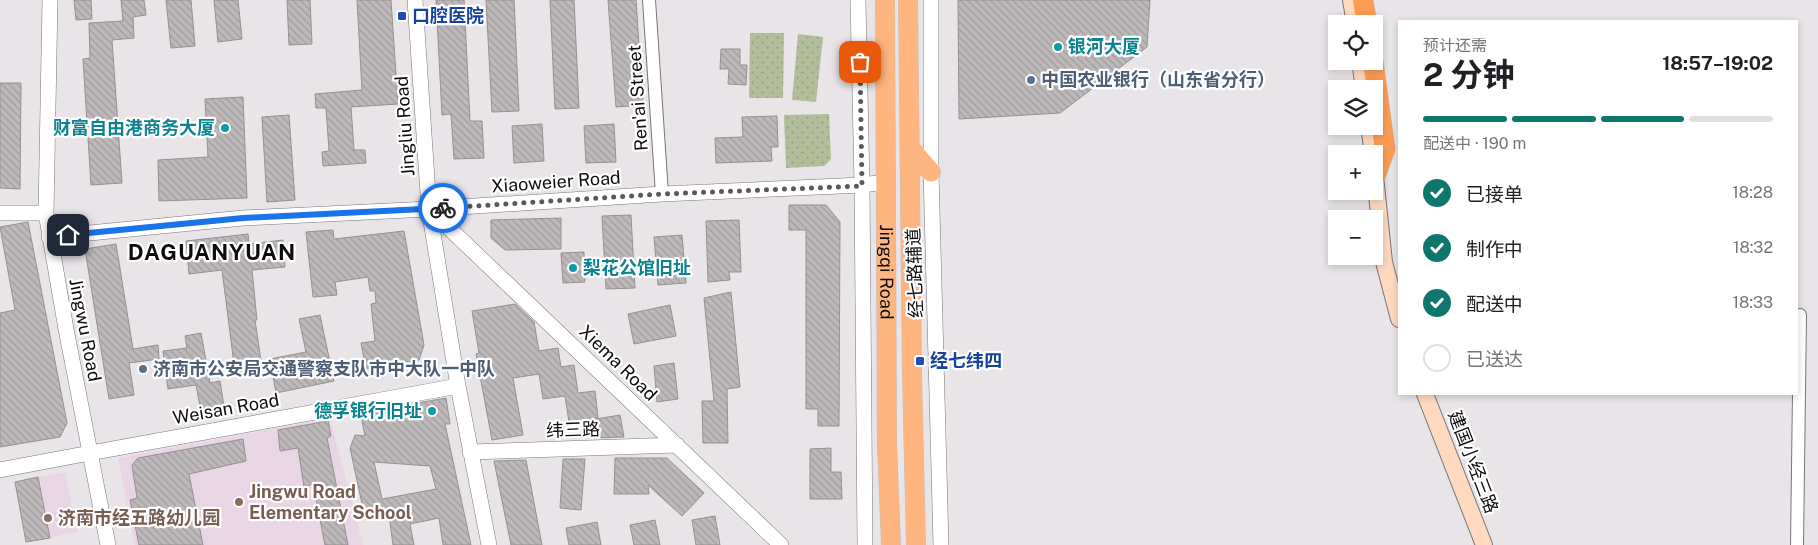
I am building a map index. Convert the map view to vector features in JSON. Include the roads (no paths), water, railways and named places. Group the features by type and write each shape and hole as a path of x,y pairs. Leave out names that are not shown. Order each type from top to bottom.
{"highway":[{"path":"1363,0 1366,15"},
{"path":"1379,135 1385,149 1383,153"}],"main road":[{"name":"Jingqi Road","path":"885,0 887,444 891,545"},
{"name":"Jingqi Road","path":"908,0 912,375 916,545"},
{"path":"1351,0 1354,15"},
{"path":"911,149 931,172"},
{"path":"1378,200 1384,262 1398,315"},
{"name":"建国小经三路","path":"1425,395 1484,545"}],"street":[{"name":"Jingwu Road","path":"50,0 46,213 108,545"},
{"name":"Jingliu Road","path":"415,0 429,209 458,386 489,545"},
{"name":"Ren'ai Street","path":"649,0 662,194"},
{"path":"858,0 862,186 865,545"},
{"name":"经七路辅道","path":"931,0 931,172 941,545"},
{"name":"Xiaoweier Road","path":"49,237 243,218 429,209 662,194 862,186 886,182"},
{"name":"Xiema Road","path":"429,209 781,545"},
{"path":"0,214 46,213"},
{"path":"1797,545 1800,315"},
{"name":"Weisan Road","path":"0,470 458,386"},
{"name":"纬三路","path":"470,452 677,444"}],"place":[{"name":"口腔医院","path":"402,16"},
{"name":"银河大厦","path":"1058,47"},
{"name":"中国农业银行（山东省分行）","path":"1031,80"},
{"name":"财富自由港商务大厦","path":"225,128"},
{"name":"梨花公馆旧址","path":"573,268"},
{"name":"经七纬四","path":"920,361"},
{"name":"济南市公安局交通警察支队市中大队一中队","path":"143,369"},
{"name":"德孚银行旧址","path":"432,411"},
{"name":"Jingwu Road Elementary School","path":"239,502"},
{"name":"济南市经五路幼儿园","path":"48,518"}],"district":[{"name":"DAGUANYUAN","path":"212,252"}]}
